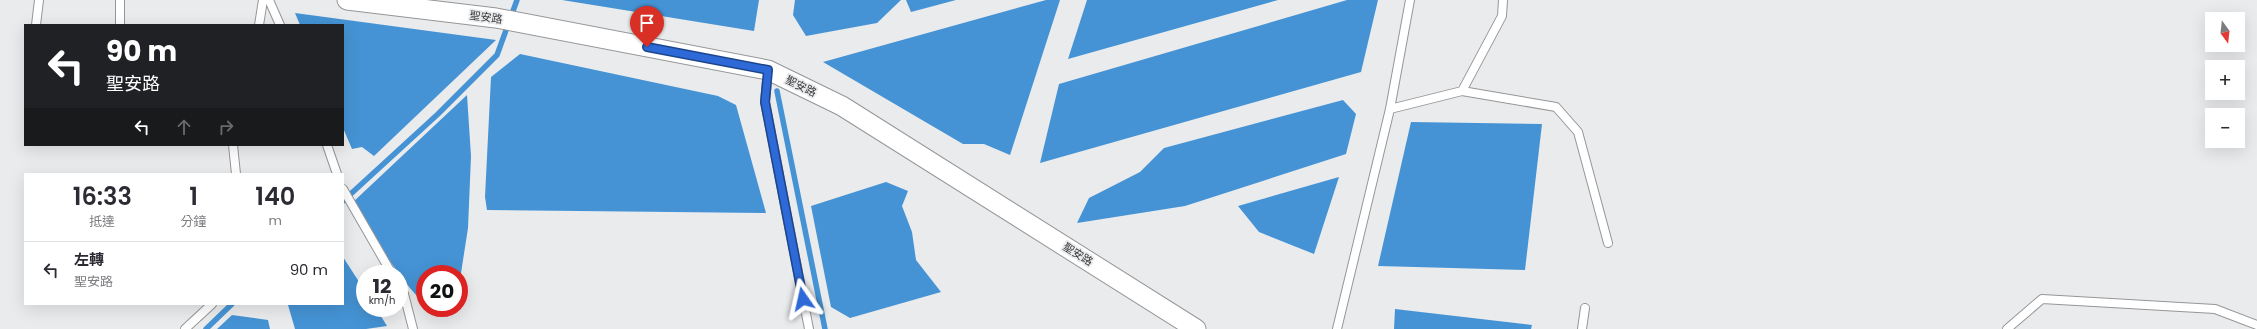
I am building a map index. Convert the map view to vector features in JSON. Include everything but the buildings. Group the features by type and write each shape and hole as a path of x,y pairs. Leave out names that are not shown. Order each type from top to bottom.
{"street":[{"name":"聖安路","path":"347,0 496,18 768,70 842,106 1196,329"}],"lane":[{"path":"36,24 39,0"},
{"path":"120,0 120,24"},
{"path":"259,24 263,0"},
{"path":"269,0 280,24"},
{"path":"1337,329 1390,109 1410,0"},
{"path":"1462,91 1502,16 1503,0"},
{"path":"768,70 765,102 809,329"},
{"path":"1390,109 1462,91 1556,107 1578,132 1608,243"},
{"path":"233,146 236,173"},
{"path":"326,146 337,173"},
{"path":"344,191 387,265"},
{"path":"2007,329 2042,299 2215,309 2257,325"},
{"path":"185,329 211,305"},
{"path":"1582,329 1585,308"},
{"path":"408,310 413,329"}],"water":[{"path":"562,0 759,0 754,31"},
{"path":"795,0 901,0 877,23 806,36 793,15"},
{"path":"906,0 956,0 911,12"},
{"path":"1046,0 1060,0 1010,155 984,144 963,144 823,62"},
{"path":"1087,0 1278,0 1068,59"},
{"path":"1347,0 1378,0 1361,72 1040,163 1059,84"},
{"path":"295,13 496,40 374,156 362,147 352,149 344,130 344,24 300,24"},
{"path":"520,54 718,96 736,105 766,213 487,210 485,197 491,77"},
{"path":"467,95 471,156 468,228 462,265 416,265 416,295 408,286 408,265 393,265 352,203"},
{"path":"1343,100 1356,114 1346,154 1185,206 1077,223 1089,198 1140,172 1164,148"},
{"path":"1411,122 1542,124 1525,270 1378,266"},
{"path":"1339,177 1314,254 1259,232 1238,206"},
{"path":"886,182 908,191 902,206 912,232 916,260 941,292 850,318 831,307 811,206"},
{"path":"344,259 356,277 356,317 382,317 387,326 366,329 295,329 288,305 344,305"},
{"path":"1395,309 1532,325 1531,329 1394,329"},
{"path":"232,315 268,320 270,329 217,329"}],"waterway":[{"path":"344,200 438,114 497,55 517,0"},
{"path":"777,91 825,329"},
{"path":"206,329 231,305"}],"route":[{"path":"647,47 768,70 765,102 803,299"}]}
